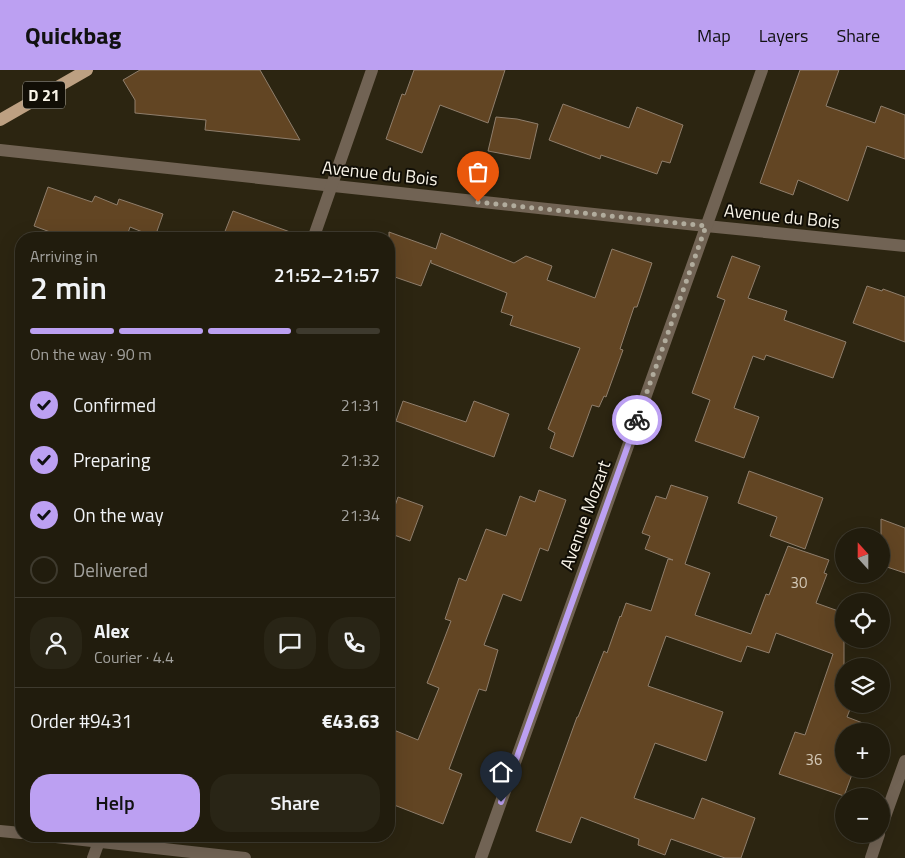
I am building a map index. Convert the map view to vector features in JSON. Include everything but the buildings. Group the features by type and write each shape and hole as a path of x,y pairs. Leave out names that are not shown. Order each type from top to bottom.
{"main road":[{"name":"D 21","path":"0,120 87,70"}],"street":[{"path":"316,232 372,70"},
{"name":"Avenue Mozart","path":"481,858 762,70"},
{"name":"Avenue du Bois","path":"0,150 905,246"},
{"path":"890,803 905,761"},
{"path":"0,831 15,832"},
{"path":"94,858 99,842"},
{"path":"123,842 245,858"},
{"path":"871,858 876,843"}],"way so far":[{"path":"478,202 706,226 637,420"}],"route":[{"path":"501,802 637,420"}]}
